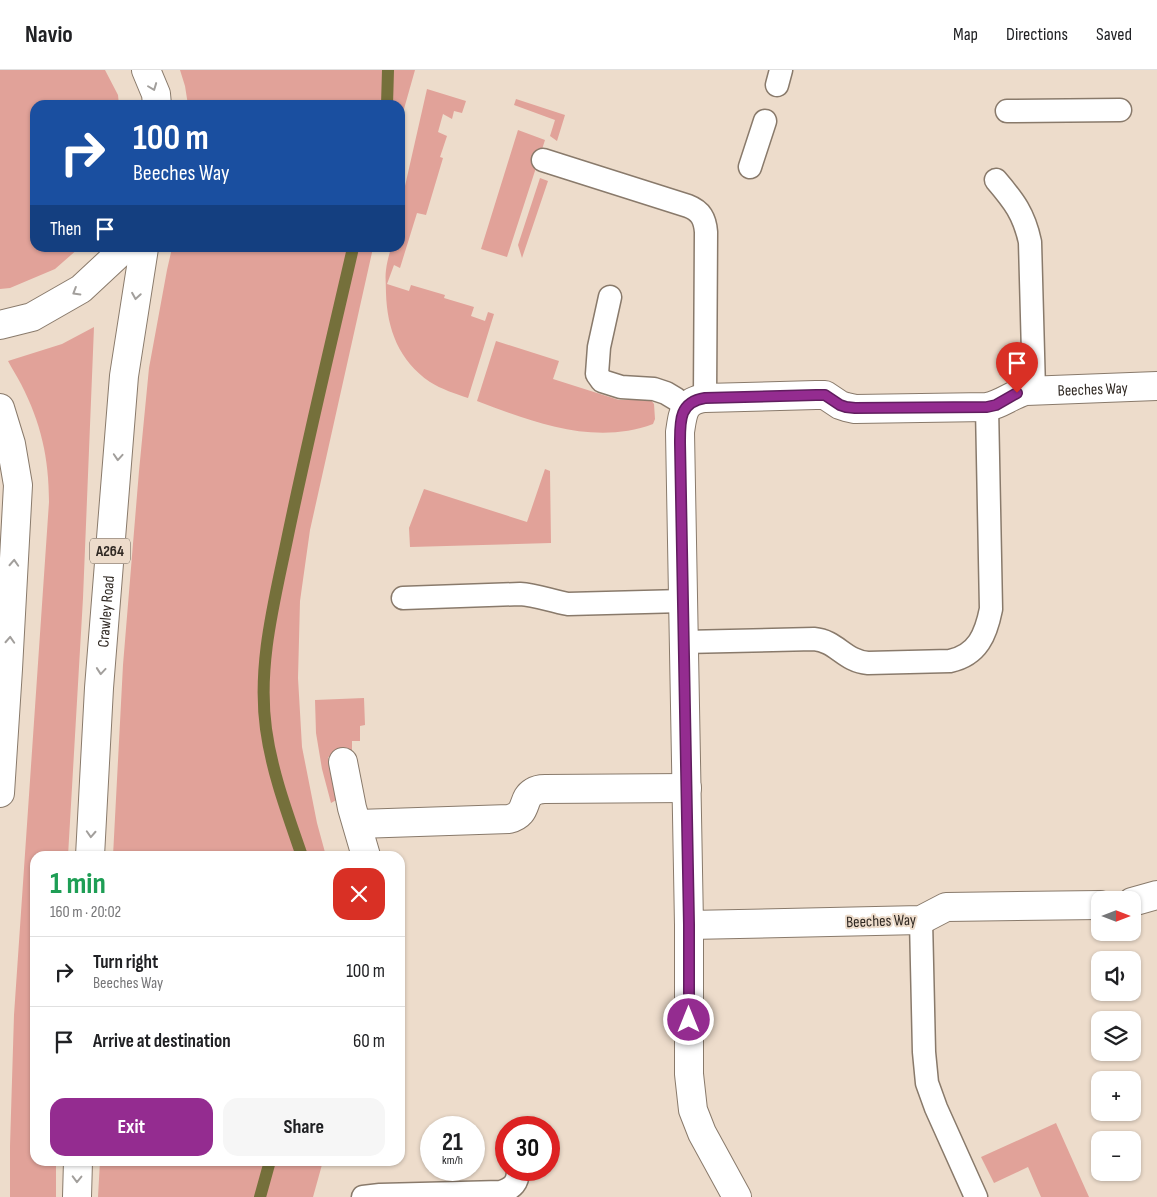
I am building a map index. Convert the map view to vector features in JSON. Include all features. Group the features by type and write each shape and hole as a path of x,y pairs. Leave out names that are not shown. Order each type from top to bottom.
{"main road":[{"path":"146,70 157,100"},
{"path":"0,325 32,317 82,289 121,252"},
{"name":"Crawley Road","path":"90,851 99,688 124,376 143,252"},
{"name":"Beeches Way","path":"695,402 825,395 840,405 855,408 987,407 996,405 1017,393 1034,390 1157,386"},
{"path":"695,402 682,415 680,432 689,925 689,1074 693,1110 702,1132 737,1197"},
{"path":"0,408 11,444 18,485 0,793"},
{"path":"343,762 352,808 365,851"},
{"path":"358,824 510,819 521,813 532,792 545,789 686,788"},
{"path":"1141,899 1157,895"},
{"name":"Beeches Way","path":"689,925 921,920 946,907 1091,905"},
{"path":"77,1197 78,1166"}],"lane":[{"path":"1007,111 1120,110"},
{"path":"750,167 765,120"},
{"path":"543,160 695,208 702,215 705,221 706,232 695,402 676,399 654,389 621,387 602,381 597,374 599,347 610,297"},
{"path":"996,180 1021,213 1027,227 1030,242 1034,390"},
{"path":"684,642 814,639 831,644 852,659 868,663 950,661 961,659 971,652 985,634 991,609 987,407"},
{"path":"403,598 531,594 554,602 568,604 683,601"},
{"path":"921,920 924,1052 927,1083 936,1108 976,1197"},
{"path":"363,1197 380,1194 501,1192 514,1186 516,1181"}],"shaded area":[{"path":"0,70 105,70 118,95 118,100 30,100 30,252 74,252 55,269 10,288 0,289"},
{"path":"180,70 415,70 405,105 405,100 187,100"},
{"path":"427,89 466,101 462,113 454,111 452,119 443,114 438,132 447,136 440,157 443,158 426,215 417,213 405,252 405,186"},
{"path":"516,99 565,115 557,141 550,136 555,120 514,105"},
{"path":"518,130 545,140 507,257 481,249"},
{"path":"540,178 548,181 522,258 518,245"},
{"path":"171,252 372,252 310,530 300,601 298,678 302,747 317,823 325,851 113,851 123,665 139,471 149,368"},
{"path":"390,252 405,252 400,268 394,265 387,284 409,291 411,285 445,295 444,298 474,307 471,316 485,321 488,312 494,314 468,398 434,385 419,374 403,354 392,331 389,319 387,306 386,273"},
{"path":"94,327 83,598 68,851 30,851 30,1166 56,1166 56,1197 10,1197 14,1015 49,486 39,427 28,398 8,361 62,344"},
{"path":"496,341 559,361 553,379 619,400 651,400 654,404 655,419 653,424 631,430 608,433 586,432 564,429 520,417 477,401"},
{"path":"545,469 550,471 551,543 410,547 409,528 424,489 527,522"},
{"path":"364,698 365,725 360,726 360,741 352,741 352,752 328,757 338,799 331,803 322,769 316,733 315,700"},
{"path":"1056,1123 1089,1197 1041,1197 1028,1167 994,1183 981,1157"},
{"path":"100,1166 322,1166 313,1197 98,1197"}],"waterway":[{"path":"387,100 388,70"},
{"path":"300,851 272,762 266,729 264,705 266,656 273,607 296,499 352,252"},
{"path":"260,1197 269,1166"}],"route":[{"path":"689,1020 680,443 682,415 686,407 692,401 705,398 816,395 825,395 840,405 855,408 987,407 996,405 1017,393"}]}
